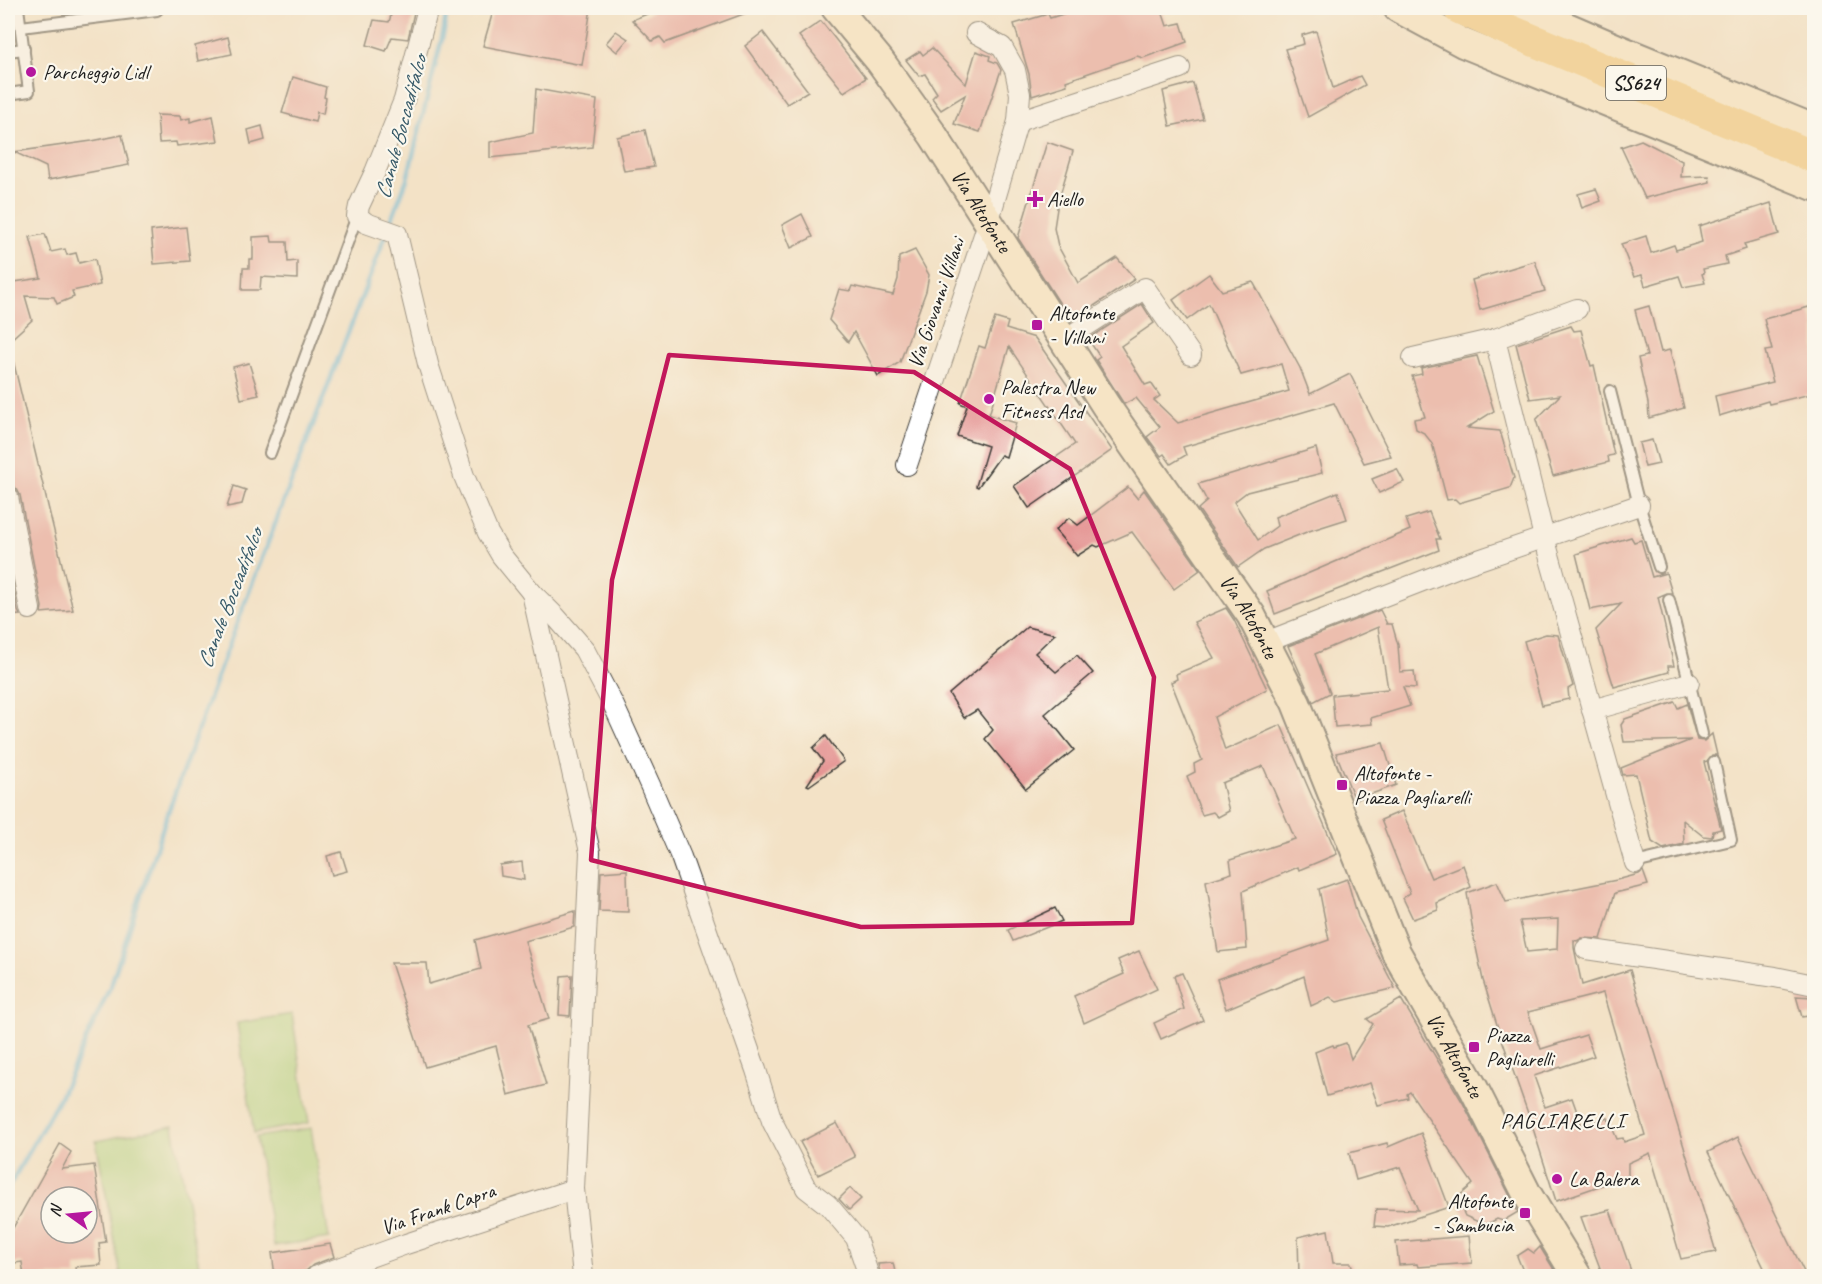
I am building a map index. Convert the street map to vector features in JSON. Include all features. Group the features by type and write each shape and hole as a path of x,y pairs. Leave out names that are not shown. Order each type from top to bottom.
{"main road":[{"name":"SS624","path":"1459,8 1815,157"}],"street":[{"path":"428,8 404,100 359,206 357,216 366,223 397,234 428,364 464,476 488,533 501,555 532,593 584,650 614,706 681,857 772,1121 806,1188 828,1205 856,1238 869,1276"},
{"name":"Via Altofonte","path":"836,8 880,62 933,135 1106,406 1251,615 1296,703 1396,952 1474,1089 1527,1194 1577,1276"},
{"path":"1398,8 1463,43 1815,186"},
{"path":"1523,8 1618,50 1815,129"},
{"name":"Via Giovanni Villani","path":"907,465 988,223 1018,121 1020,94 1015,70 1002,47 976,33"},
{"path":"1018,121 1180,68"},
{"path":"1064,340 1145,288 1191,355"},
{"path":"1413,358 1494,339 1577,309"},
{"path":"1494,339 1544,537 1635,863"},
{"path":"8,497 30,609"},
{"path":"1266,642 1461,566 1639,505"},
{"path":"532,593 590,852 574,1189 583,1276"},
{"path":"1592,710 1689,682"},
{"path":"1586,949 1815,986"},
{"name":"Via Frank Capra","path":"317,1276 574,1189"}],"lane":[{"path":"21,27 157,10 156,8"},
{"path":"8,94 29,91 21,27 15,9"},
{"path":"8,51 24,49"},
{"path":"270,453 357,216"},
{"path":"1610,391 1639,505 1659,567"},
{"path":"1669,600 1702,734"},
{"path":"1635,863 1731,840 1714,762"}],"highlighted area":[{"path":"669,355 914,372 1070,469 1154,677 1132,923 861,927 591,860 612,580"}],"green space":[{"path":"292,1014 309,1123 254,1133 237,1023"},
{"path":"173,1126 199,1266 142,1276 121,1276 96,1141"},
{"path":"311,1128 329,1238 274,1246 256,1137"}],"building":[{"path":"393,8 415,8 408,39 392,37 386,51 367,45 374,20 389,22"},
{"path":"494,8 591,8 582,65 483,46"},
{"path":"651,8 757,9 665,43 660,37 652,41 632,20 652,12"},
{"path":"1082,8 1161,8 1167,26 1181,23 1187,42 1143,58 1137,56 1066,81 1067,85 1032,96 1029,74 1014,24 1048,14 1050,18"},
{"path":"821,21 866,78 844,92 799,36"},
{"path":"616,31 628,39 617,52 606,43"},
{"path":"1316,31 1333,88 1360,76 1365,85 1308,117 1285,49 1304,44 1302,35"},
{"path":"763,32 808,91 787,104 745,46"},
{"path":"228,37 232,54 198,61 195,46"},
{"path":"932,48 966,84 976,51 990,56 989,60 997,63 1001,70 980,132 954,124 965,95 941,110 932,98 937,93 925,74 919,76 906,60 920,51 923,55"},
{"path":"293,77 326,87 323,114 317,112 315,122 282,113"},
{"path":"1193,83 1203,119 1170,126 1163,91"},
{"path":"536,89 597,100 592,147 490,158 490,142 533,133"},
{"path":"157,115 180,116 181,120 190,118 190,122 213,116 218,141 177,146 176,142 159,143"},
{"path":"262,126 265,140 251,144 248,130"},
{"path":"645,130 654,167 624,171 617,137"},
{"path":"122,135 129,165 48,180 46,167 14,152 92,141"},
{"path":"1641,140 1682,161 1681,177 1709,176 1710,182 1645,198 1621,147"},
{"path":"1047,142 1073,151 1058,202 1054,228 1058,246 1078,283 1117,258 1135,279 1071,321 1018,238"},
{"path":"1596,189 1601,201 1582,208 1578,194"},
{"path":"1771,203 1779,234 1744,244 1746,249 1725,256 1727,264 1703,269 1705,283 1683,287 1679,276 1645,286 1642,275 1634,277 1621,244 1646,236 1651,253 1674,245 1676,250 1702,242 1699,226"},
{"path":"802,214 813,237 791,248 782,225"},
{"path":"186,227 190,261 154,264 151,231"},
{"path":"45,234 51,252 65,249 67,255 76,253 79,263 95,259 100,285 72,291 74,297 57,304 54,297 25,296 32,320 8,342 8,283 41,278 30,237"},
{"path":"271,236 272,242 287,242 288,262 297,261 297,279 261,277 260,290 242,290 243,268 249,268 249,259 253,259 253,237"},
{"path":"915,250 929,275 926,291 900,362 878,376 854,332 848,342 829,320 839,289 850,291 852,286 893,295 898,279 899,257"},
{"path":"1535,261 1545,291 1480,310 1472,280"},
{"path":"1209,274 1222,291 1253,282 1300,368 1310,394 1350,374 1391,456 1364,463 1334,403 1183,447 1186,455 1171,464 1164,454 1161,456 1147,437 1160,427 1136,398 1124,404 1096,360 1100,357 1088,339 1142,304 1154,323 1121,346 1145,385 1151,383 1160,396 1154,400 1178,423 1289,391 1281,364 1241,375 1209,304 1187,320 1173,300"},
{"path":"1649,306 1661,352 1670,350 1684,408 1649,418 1638,358 1647,356 1635,310"},
{"path":"1809,307 1815,327 1815,393 1769,404 1768,401 1719,416 1715,396 1773,382 1765,351 1772,350 1764,319"},
{"path":"995,318 1008,322 1006,329 1035,338 1112,450 1029,508 1014,486 1075,444 1009,347 989,415 1016,423 1006,457 1001,455 978,487 976,486 988,446 957,436 967,406 960,403 979,346 985,348"},
{"path":"1571,326 1574,331 1581,330 1591,366 1594,365 1614,455 1608,456 1609,462 1553,476 1536,420 1560,395 1530,399 1516,344"},
{"path":"1477,356 1494,411 1467,428 1500,431 1514,478 1510,488 1459,503 1455,499 1447,500 1432,443 1424,433 1416,429 1414,419 1425,417 1412,376 1422,374 1421,368"},
{"path":"13,360 73,610 41,613 42,607 20,495 11,485 8,471 8,361"},
{"path":"249,363 259,395 241,399 233,367"},
{"path":"1652,440 1659,464 1645,467 1639,443"},
{"path":"1316,448 1322,473 1247,492 1234,502 1258,540 1277,526 1275,517 1338,492 1347,519 1264,549 1238,567 1198,509 1207,501 1198,484"},
{"path":"1397,469 1404,482 1379,493 1372,479"},
{"path":"234,486 246,490 242,504 227,507"},
{"path":"1128,487 1137,498 1144,490 1200,570 1174,589 1132,532 1098,547 1094,545 1077,556 1055,530 1069,518 1078,525"},
{"path":"1429,512 1440,539 1436,539 1439,550 1275,614 1267,591 1410,530 1406,519"},
{"path":"1631,537 1634,542 1641,540 1652,577 1666,573 1672,593 1658,597 1674,666 1668,666 1669,672 1614,687 1596,630 1621,604 1590,610 1576,554"},
{"path":"8,557 18,611 20,615 8,616"},
{"path":"1226,608 1267,689 1214,717 1225,750 1281,725 1337,854 1299,870 1298,867 1243,891 1247,949 1218,952 1206,881 1232,873 1230,860 1295,839 1263,766 1222,783 1229,811 1218,817 1213,812 1202,815 1187,776 1195,772 1194,764 1202,760 1171,682 1177,679 1176,674 1214,658 1194,622"},
{"path":"1380,610 1387,624 1392,624 1398,645 1400,672 1414,671 1416,688 1403,687 1410,706 1371,718 1372,724 1335,727 1332,695 1388,689 1378,627 1315,654 1330,693 1313,702 1288,646"},
{"path":"1027,627 1055,634 1035,653 1056,672 1077,655 1093,673 1045,714 1074,750 1026,789 985,739 993,730 977,710 964,718 949,694"},
{"path":"1546,634 1558,635 1573,686 1568,689 1569,699 1542,705 1524,641"},
{"path":"1675,702 1678,708 1687,704 1697,740 1704,741 1712,734 1717,755 1712,755 1704,762 1721,829 1713,831 1712,837 1703,836 1683,820 1684,844 1663,849 1652,842 1636,774 1623,775 1621,768 1691,740 1624,742 1621,725 1625,719"},
{"path":"826,736 844,761 809,786 807,785 823,761 813,748"},
{"path":"1383,743 1396,785 1355,800 1336,753"},
{"path":"1402,811 1431,878 1463,865 1471,887 1437,903 1438,910 1413,919 1403,898 1410,893 1381,820"},
{"path":"341,852 347,871 332,875 327,856"},
{"path":"522,862 524,880 501,876 500,865"},
{"path":"627,870 628,912 599,911 601,872"},
{"path":"1643,871 1648,885 1615,893 1601,939 1574,940 1574,948 1582,985 1630,970 1716,1252 1681,1259 1650,1153 1628,1163 1628,1176 1556,1201 1483,980 1467,893 1497,882 1506,902 1639,874","holes":["1558,919 1557,949 1527,952 1520,921","1603,993 1645,1135 1624,1142 1623,1138 1617,1139 1608,1118 1582,1126 1572,1098 1545,1107 1534,1076 1594,1056 1586,1035 1541,1049 1528,1012"]},
{"path":"1347,879 1358,917 1395,988 1337,1002 1330,997 1311,1006 1304,976 1226,1009 1217,979 1329,940 1319,889"},
{"path":"1055,908 1062,921 1013,941 1008,930"},
{"path":"575,911 574,927 525,941 549,1019 528,1025 546,1085 508,1095 496,1046 425,1067 391,963 427,963 429,984 481,969 475,940"},
{"path":"1139,951 1157,989 1084,1023 1074,996 1124,974 1118,960"},
{"path":"1182,973 1203,1020 1161,1039 1154,1023 1184,1009 1174,976"},
{"path":"572,975 570,1016 559,1015 561,976"},
{"path":"1796,996 1812,997 1815,1015 1802,1017"},
{"path":"1401,999 1463,1103 1518,1212 1503,1221 1497,1219 1485,1225 1465,1216 1457,1198 1473,1184 1410,1092 1407,1094 1408,1098 1378,1105 1370,1083 1327,1096 1315,1052 1346,1043 1351,1059 1373,1024 1367,1019"},
{"path":"837,1123 855,1157 818,1175 800,1142"},
{"path":"1421,1133 1449,1207 1388,1227 1374,1226 1376,1209 1418,1210 1400,1167 1356,1180 1349,1153 1387,1143 1388,1147"},
{"path":"1738,1137 1806,1276 1768,1276 1708,1152"},
{"path":"60,1144 71,1152 62,1169 94,1165 97,1185 39,1185 39,1245 99,1245 99,1243 101,1265 75,1267 76,1276 24,1276 22,1262 8,1264 8,1237"},
{"path":"850,1188 861,1199 849,1210 839,1199"},
{"path":"99,1197 106,1242 99,1243"},
{"path":"1610,1210 1632,1274 1603,1276 1581,1217"},
{"path":"1328,1230 1333,1263 1351,1263 1355,1276 1299,1276 1298,1237"},
{"path":"1469,1236 1472,1263 1418,1267 1417,1264 1399,1265 1396,1242"},
{"path":"330,1244 334,1257 313,1265 306,1271 275,1276 272,1253"},
{"path":"1540,1247 1558,1276 1525,1276 1517,1256 1528,1249 1534,1253"},
{"path":"893,1263 896,1276 881,1276 878,1264"}],"waterway":[{"name":"Canale Boccadifalco","path":"389,226 407,179 444,30 447,8"},
{"name":"Canale Boccadifalco","path":"8,1188 60,1097 111,985 167,815 226,652 386,234"}],"place":[{"name":"Parcheggio Lidl","path":"31,72"},
{"name":"Aiello","path":"1035,199"},
{"name":"Altofonte - Villani","path":"1037,325"},
{"name":"Palestra New Fitness Asd","path":"989,399"},
{"name":"Altofonte - Piazza Pagliarelli","path":"1342,785"},
{"name":"Piazza Pagliarelli","path":"1474,1047"},
{"name":"La Balera","path":"1557,1179"},
{"name":"Altofonte - Sambucia","path":"1525,1213"}],"district":[{"name":"PAGLIARELLI","path":"1563,1120"}]}
